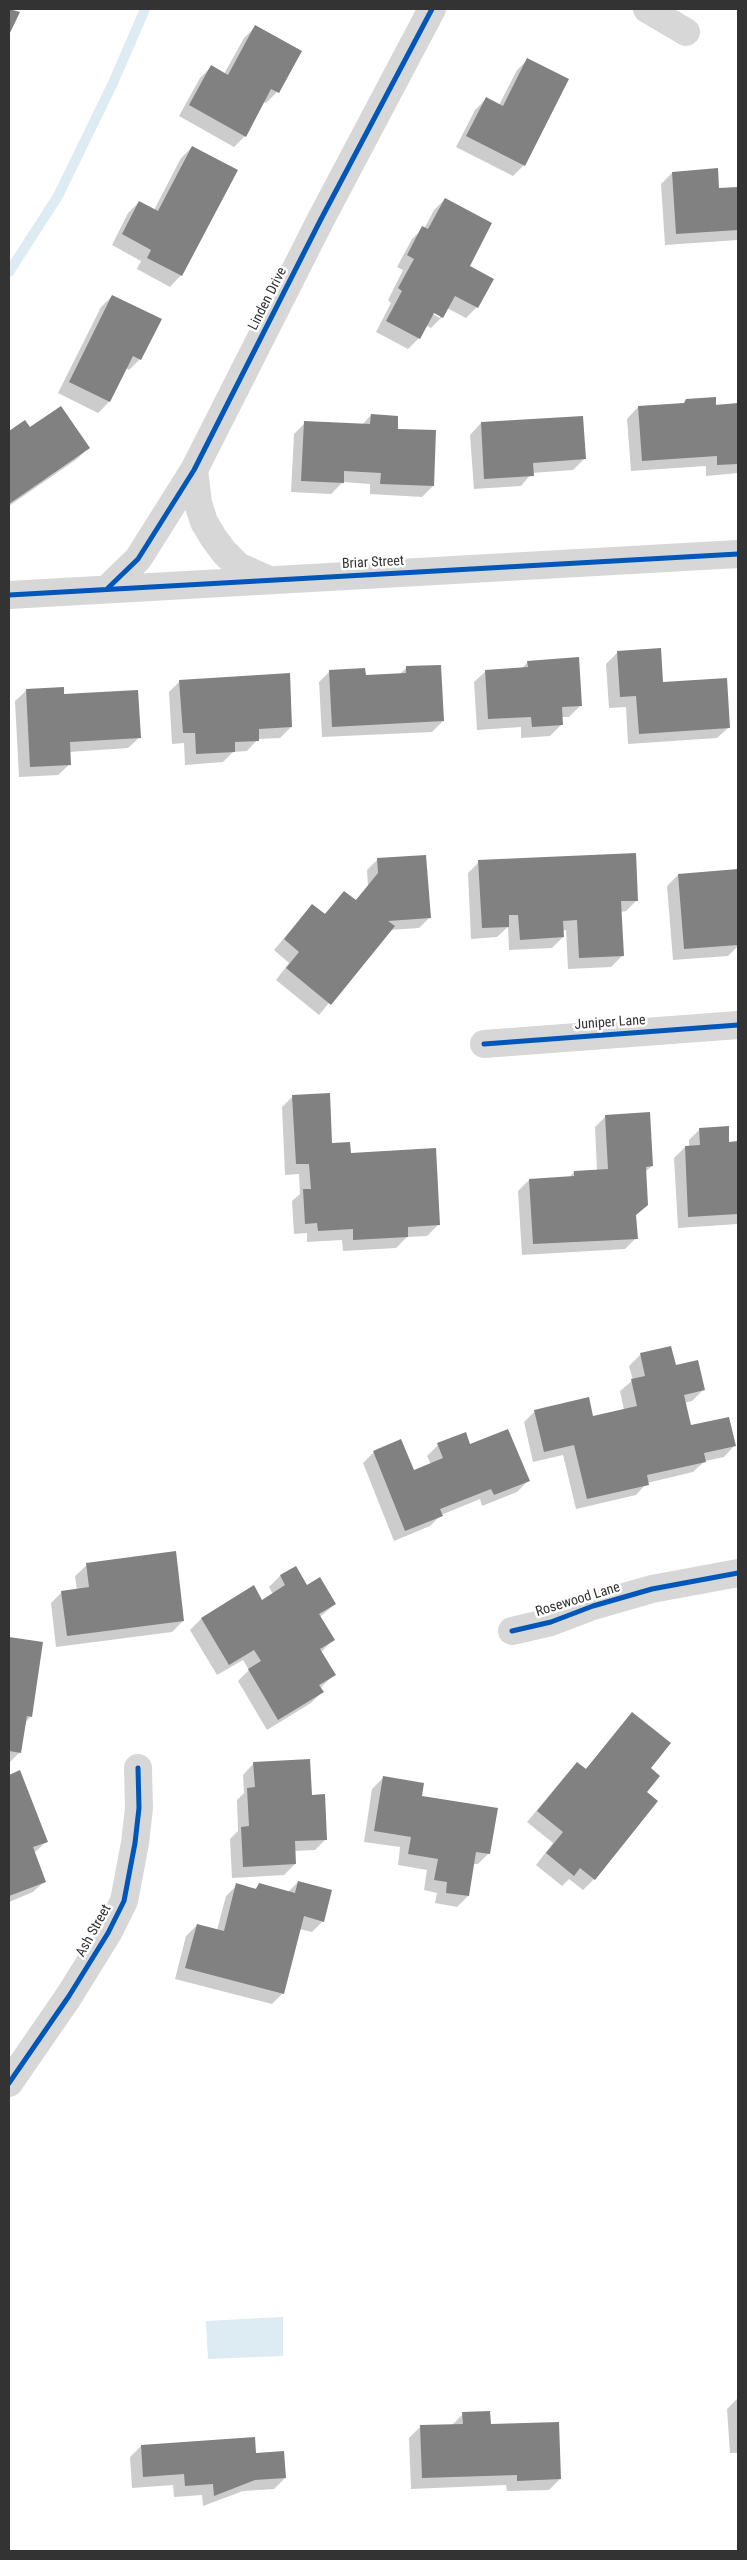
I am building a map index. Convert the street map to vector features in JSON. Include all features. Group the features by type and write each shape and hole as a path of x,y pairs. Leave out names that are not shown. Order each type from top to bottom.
{"street":[{"name":"Linden Drive","path":"107,589 125,573 142,552 194,470 324,213 432,9"},
{"path":"647,9 686,32"},
{"path":"194,470 198,502 204,522 213,537 238,566 271,580"},
{"name":"Briar Street","path":"9,595 738,554"},
{"name":"Juniper Lane","path":"484,1044 738,1025"},
{"name":"Rosewood Lane","path":"512,1631 551,1622 593,1606 652,1589 738,1572"},
{"name":"Ash Street","path":"9,2083 69,1996 108,1933 124,1901 138,1817 138,1768"}],"shaded area":[{"path":"283,2317 283,2356 208,2359 206,2321"}],"building":[{"path":"9,9 20,12 9,35"},
{"path":"255,25 302,51 279,93 271,89 246,137 189,105 211,65 228,75"},
{"path":"527,58 569,79 525,166 466,136 486,97 503,106"},
{"path":"192,146 238,170 182,276 147,258 151,250 122,234 139,201 158,211"},
{"path":"718,168 719,188 738,187 738,230 676,234 672,172"},
{"path":"445,198 492,223 470,266 494,279 478,308 455,296 443,318 434,313 420,339 386,321 402,291 398,288 414,259 407,255 422,226 428,229"},
{"path":"112,295 162,319 141,360 133,356 110,402 69,382"},
{"path":"716,397 716,405 738,403 738,464 717,465 717,456 642,461 638,406 684,403 686,399"},
{"path":"61,406 90,448 9,504 9,431 25,420 30,427"},
{"path":"371,414 398,416 398,429 436,430 434,486 380,484 381,473 344,471 344,483 301,481 304,421 370,424"},
{"path":"583,416 586,459 533,463 534,476 484,479 481,422"},
{"path":"661,648 663,682 727,678 730,728 639,734 636,696 620,697 617,651"},
{"path":"579,657 582,706 562,707 563,725 532,727 531,717 488,719 485,670 528,667 527,661"},
{"path":"441,665 444,721 332,727 329,670 365,668 366,675 406,673 406,666"},
{"path":"290,673 292,727 259,729 259,741 235,742 235,752 196,754 195,733 183,733 179,680"},
{"path":"64,687 64,694 138,690 141,738 70,742 71,765 30,767 26,689"},
{"path":"636,853 638,901 621,901 624,956 579,958 577,920 563,921 564,937 520,940 518,915 509,915 509,927 482,928 478,860"},
{"path":"426,855 431,918 388,921 395,926 331,1005 286,968 299,952 284,939 312,904 325,914 344,891 356,900 378,873 377,858"},
{"path":"738,869 738,945 684,949 678,874"},
{"path":"330,1093 332,1143 350,1142 351,1153 436,1148 440,1225 408,1227 408,1237 353,1240 353,1229 318,1231 317,1223 305,1224 303,1189 311,1189 309,1164 296,1164 292,1095"},
{"path":"650,1112 653,1166 646,1167 648,1205 636,1215 638,1239 533,1244 529,1179 574,1176 574,1171 608,1169 605,1115"},
{"path":"729,1126 729,1142 738,1141 738,1214 688,1217 685,1146 700,1145 699,1128"},
{"path":"671,1346 676,1365 698,1360 705,1390 684,1395 691,1425 729,1417 736,1446 704,1453 706,1462 647,1475 649,1485 587,1499 574,1445 544,1452 534,1410 589,1397 593,1416 637,1406 631,1379 645,1376 640,1353"},
{"path":"508,1429 530,1481 494,1495 491,1489 440,1509 443,1516 405,1531 373,1451 401,1439 414,1470 443,1458 437,1443 466,1432 470,1444"},
{"path":"176,1551 184,1621 67,1636 61,1591 89,1587 86,1563"},
{"path":"296,1566 307,1585 320,1577 336,1604 319,1614 335,1640 320,1649 336,1675 319,1685 324,1692 278,1720 248,1669 261,1661 254,1650 229,1665 201,1618 254,1585 262,1600 285,1585 280,1575"},
{"path":"9,1637 43,1642 32,1717 27,1716 21,1753 9,1751"},
{"path":"632,1712 671,1743 651,1768 660,1776 647,1792 658,1801 595,1880 580,1868 574,1876 546,1853 563,1832 537,1811 577,1762 586,1769"},
{"path":"310,1759 312,1795 325,1794 327,1840 295,1841 296,1864 243,1867 241,1827 249,1826 247,1788 255,1787 253,1762"},
{"path":"20,1770 48,1842 33,1847 46,1882 9,1896 9,1775"},
{"path":"383,1776 424,1783 422,1796 498,1808 490,1854 476,1852 469,1896 446,1893 447,1882 434,1880 438,1859 408,1854 411,1837 374,1831"},
{"path":"298,1881 332,1890 324,1922 304,1916 284,1994 185,1968 197,1924 224,1931 236,1883 256,1889 259,1883 295,1893"},
{"path":"490,2411 491,2424 559,2422 561,2479 517,2481 517,2475 422,2478 420,2425 463,2424 462,2412"},
{"path":"255,2437 256,2453 284,2451 286,2478 255,2480 214,2496 213,2484 185,2486 184,2474 143,2477 141,2445"}],"waterway":[{"path":"9,272 58,196 113,83 145,9"}],"cycle path":[{"path":"107,589 138,559 194,470 320,221 432,9"},
{"path":"9,595 738,554"},
{"path":"484,1044 738,1025"},
{"path":"512,1631 551,1622 593,1606 652,1589 738,1573"},
{"path":"9,2083 69,1996 108,1933 124,1901 135,1843 139,1808 138,1768"}]}
